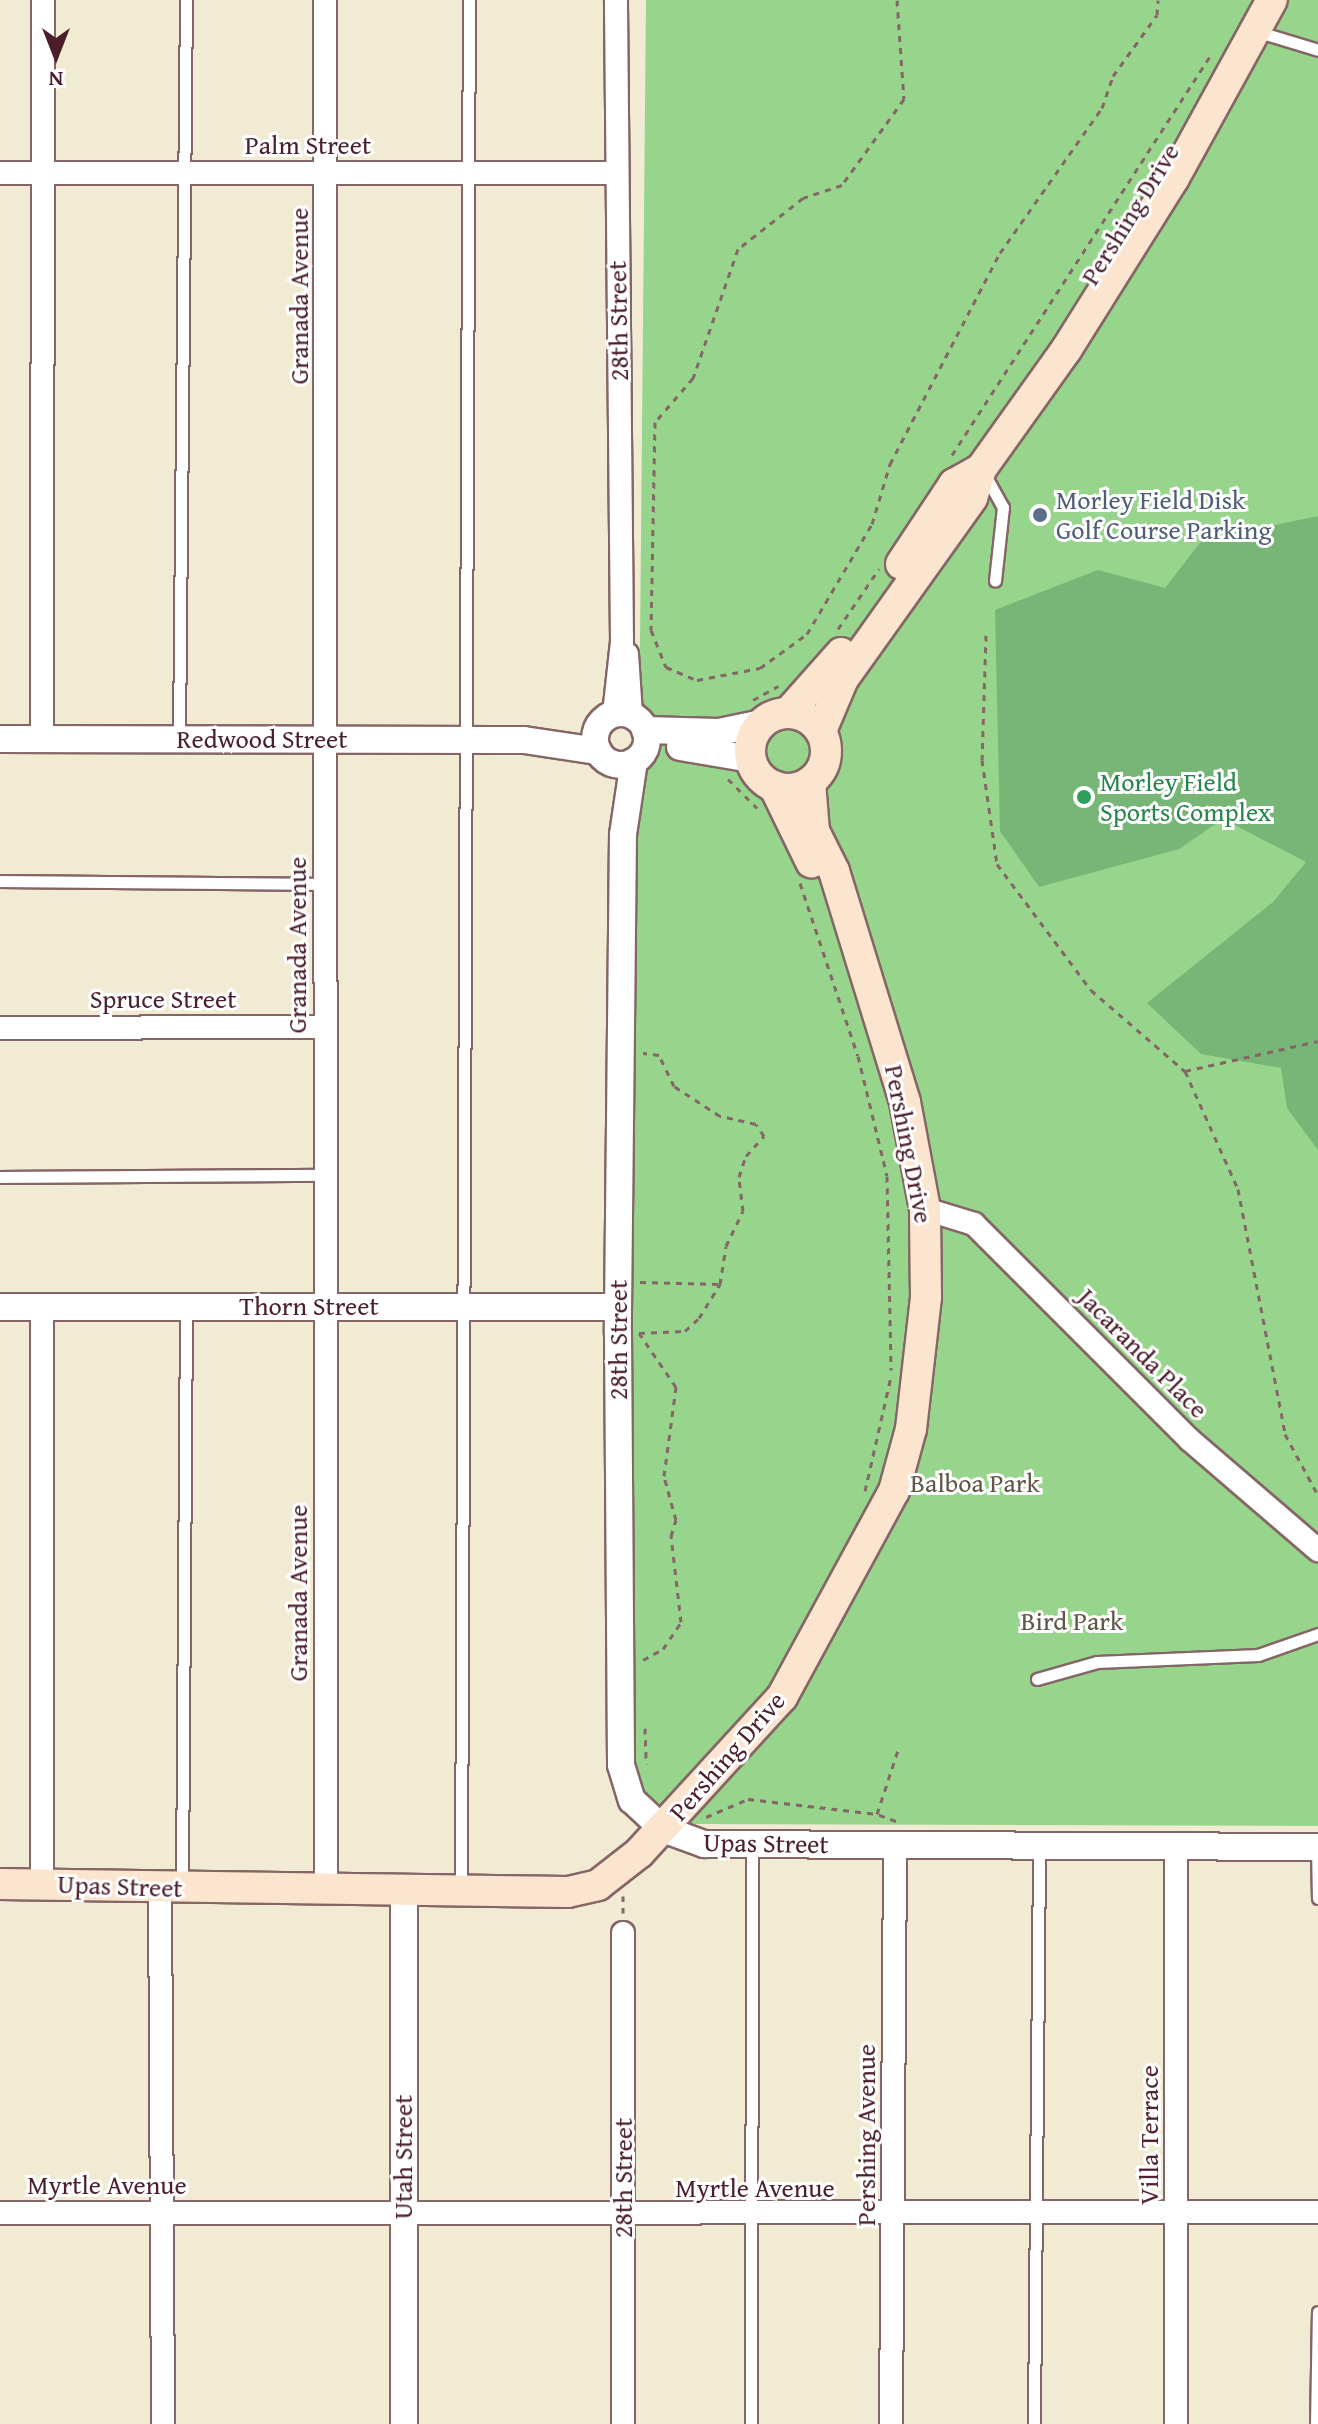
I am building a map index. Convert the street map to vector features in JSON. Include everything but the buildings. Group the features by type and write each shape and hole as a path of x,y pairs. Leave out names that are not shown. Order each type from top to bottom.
{"main road":[{"name":"Pershing Drive","path":"821,731 843,679 972,498 981,469 1020,407 1066,350 1272,0"},
{"name":"Pershing Drive","path":"775,718 824,679 954,484 981,469"},
{"path":"775,718 821,731 824,764 810,782 774,786 751,759 775,718"},
{"name":"Pershing Drive","path":"663,1829 782,1697 862,1557 894,1491 911,1429 926,1310 925,1209 905,1102 834,871 814,831 810,782"},
{"name":"Pershing Drive","path":"774,786 812,865 857,1003 899,1163 909,1262 902,1398 862,1557"},
{"path":"857,1003 895,1105 914,1197 925,1209"},
{"name":"Upas Street","path":"0,1884 404,1891 598,1885 663,1829"}],"street":[{"path":"42,738 43,0"},
{"name":"Granada Avenue","path":"325,0 326,1889"},
{"name":"28th Street","path":"616,0 623,835 618,1295 621,1765 632,1800 663,1829"},
{"name":"Palm Street","path":"0,173 617,173"},
{"name":"Redwood Street","path":"0,739 622,739 719,732 775,718"},
{"name":"Redwood Street","path":"622,739 699,747 751,759"},
{"name":"Spruce Street","path":"0,1028 326,1027"},
{"name":"Jacaranda Place","path":"925,1209 974,1224 1190,1440 1318,1550"},
{"name":"Thorn Street","path":"0,1307 469,1305 618,1295"},
{"path":"42,1307 42,1884"},
{"name":"Upas Street","path":"663,1829 704,1844 752,1845 901,1835 1039,1848 1176,1845 1318,1847"},
{"name":"Pershing Avenue","path":"891,2424 901,1835"},
{"name":"Villa Terrace","path":"1176,1845 1176,2424"},
{"path":"163,2424 163,2213 171,1886"},
{"name":"Utah Street","path":"404,1891 404,2424"},
{"name":"28th Street","path":"623,1933 623,2424"},
{"name":"Myrtle Avenue","path":"0,2213 623,2217 1318,2212"}],"lane":[{"path":"179,739 186,0"},
{"path":"461,1891 469,1305 469,0"},
{"path":"1256,31 1318,50"},
{"path":"981,469 1003,507 995,581"},
{"path":"0,881 325,884"},
{"path":"0,1177 325,1175"},
{"path":"171,1886 186,1306"},
{"path":"1037,1679 1097,1662 1258,1655 1318,1634"},
{"path":"751,2424 752,1845"},
{"path":"1318,1847 1318,1898"},
{"path":"1034,2424 1039,1848"},
{"path":"1316,2424 1318,2312"}],"path":[{"path":"897,0 904,99 842,185 803,198 738,249 693,378 655,422 651,630 666,667 697,680 760,668 807,634 872,524 890,464 1000,253 1102,108 1113,76 1157,15 1158,0"},
{"path":"986,635 982,760 997,864 1091,990 1185,1071 1238,1189 1285,1434 1318,1495"},
{"path":"1185,1071 1318,1041"},
{"path":"619,1052 659,1055 674,1086 720,1116 756,1124 764,1136 739,1177 743,1211 726,1246 720,1284 693,1328 639,1333 676,1387 664,1476 676,1520 671,1536 681,1622 663,1649 643,1658 643,1672"},
{"path":"618,1295 720,1284"},
{"path":"645,1722 646,1775"},
{"path":"877,1814 899,1747"},
{"path":"700,1821 748,1799 877,1814 901,1835"}],"green space":[{"name":"Balboa Park","path":"646,0 1318,0 1318,1826 692,1824 647,1796 629,1809 631,750 639,751"},
{"path":"1318,516 1318,1150 1287,1108 1281,1068 1201,1054 1147,1003 1273,902 1306,862 1223,819 1179,849 1039,887 1000,831 995,610 1098,570 1165,588 1202,540"}],"place":[{"name":"Morley Field Disk Golf Course Parking","path":"1040,515"},
{"name":"Morley Field Sports Complex","path":"1084,797"}],"park label":[{"name":"Bird Park","path":"1072,1621"}]}
